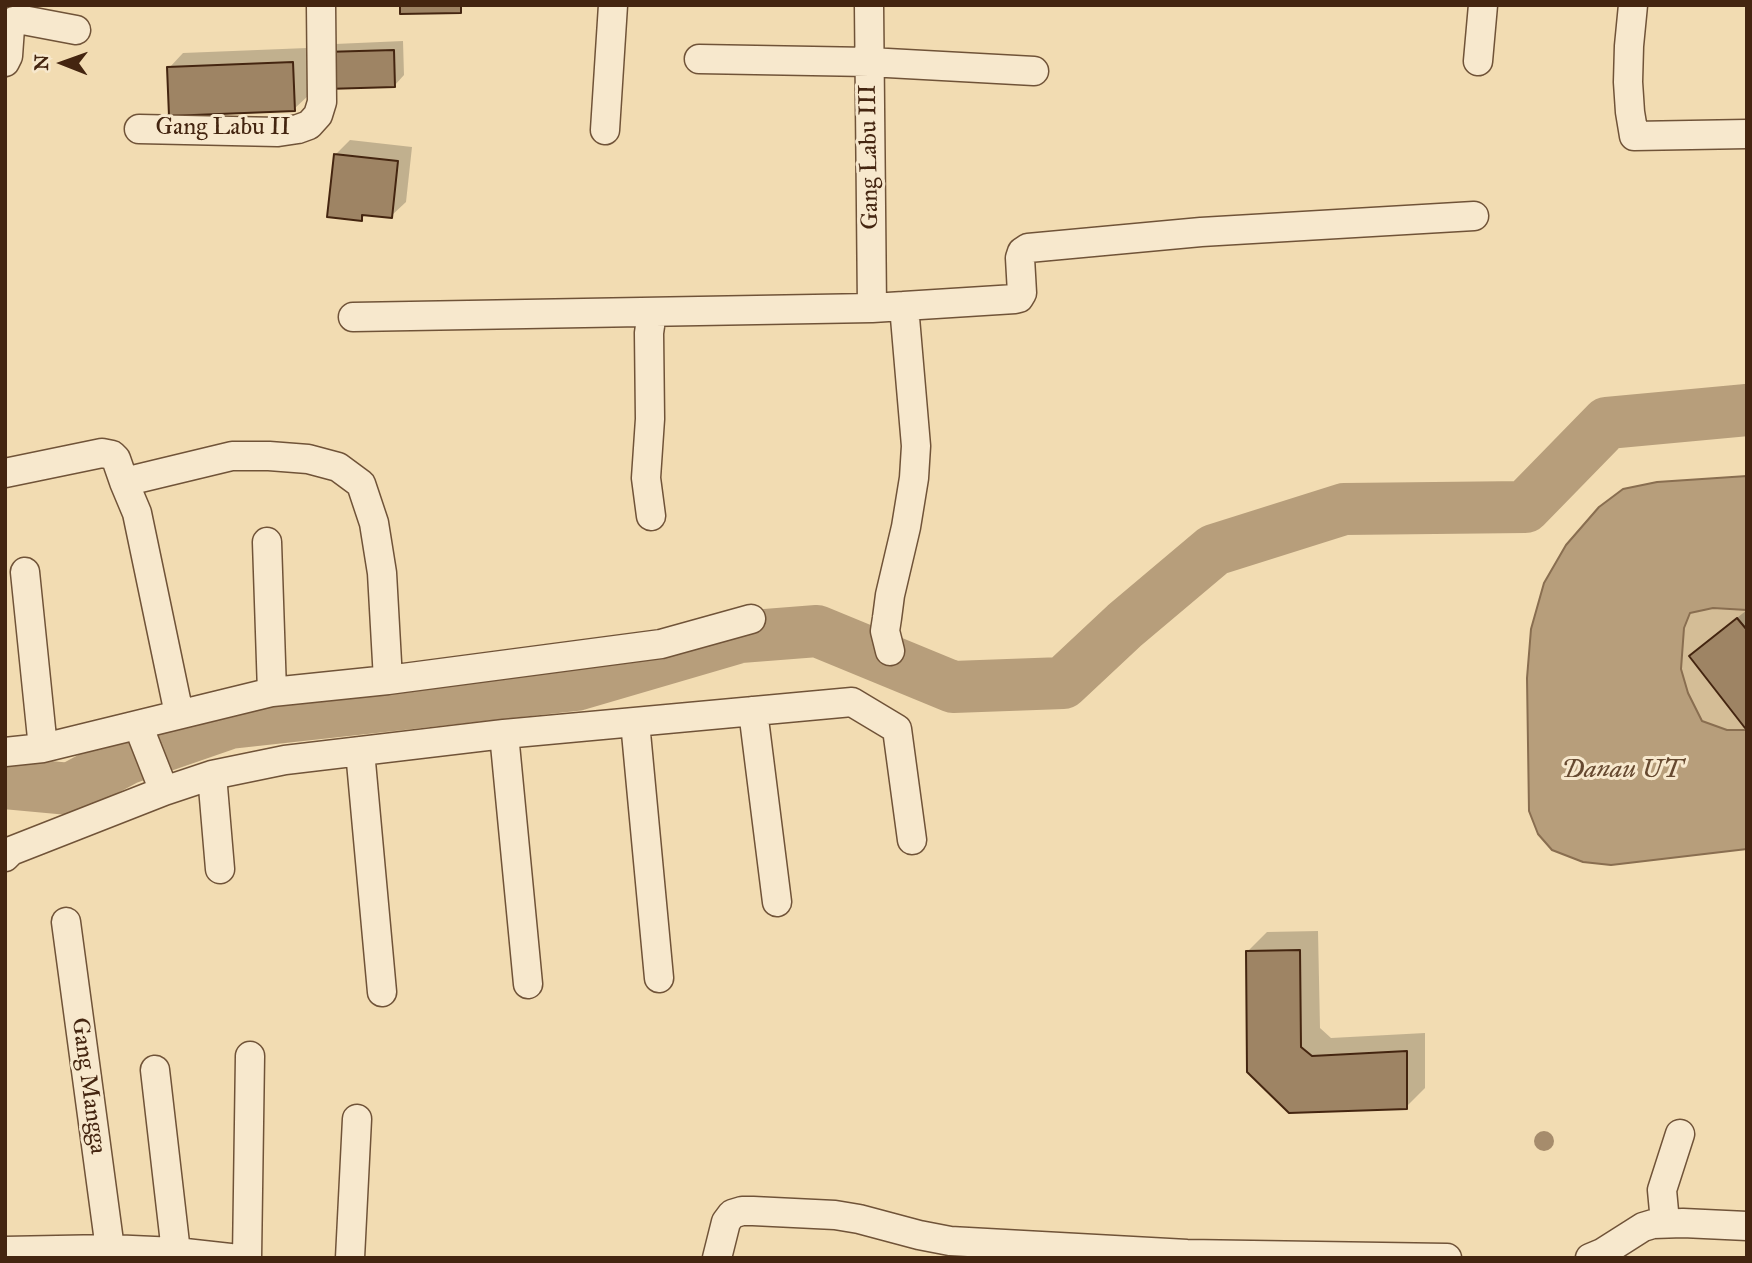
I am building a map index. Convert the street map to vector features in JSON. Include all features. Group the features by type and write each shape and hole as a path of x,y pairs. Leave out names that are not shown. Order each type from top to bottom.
{"street":[{"name":"Gang Labu II","path":"139,129 278,132 309,125 318,115 322,102 321,5"},
{"path":"605,130 613,5"},
{"name":"Gang Labu III","path":"869,5 872,308"},
{"path":"1478,61 1483,5"},
{"path":"1633,5 1628,82 1634,136 1747,134"},
{"path":"5,62 10,28 14,22 23,20 76,30"},
{"path":"699,59 869,62 1034,71"},
{"path":"353,317 872,308 1018,298 1022,289 1021,255 1024,249 1028,248 1200,232 1474,216"},
{"path":"890,651 886,631 887,618 906,527 916,446 904,306"},
{"path":"650,516 646,478 650,419 649,332 652,312"},
{"path":"5,473 102,453 112,455 116,459 137,513 179,714"},
{"path":"124,482 232,456 308,459 338,467 360,484 373,523 382,573 388,680"},
{"path":"267,542 272,692"},
{"path":"25,572 43,748"},
{"path":"5,752 143,738 179,714 272,692 388,680 661,644 751,619"},
{"path":"5,857 11,851 164,791 212,775 285,760 504,734 852,702 897,729 912,840"},
{"path":"753,711 777,902"},
{"path":"635,722 659,978"},
{"path":"504,734 528,985"},
{"path":"143,738 164,791"},
{"path":"360,751 382,992"},
{"path":"212,775 220,869"},
{"name":"Gang Mangga","path":"66,922 110,1249"},
{"path":"247,1258 250,1056"},
{"path":"155,1070 176,1252"},
{"path":"350,1258 357,1119"},
{"path":"1665,1222 1662,1190 1680,1134"},
{"path":"717,1258 726,1222 732,1214 742,1211 835,1215 859,1219 919,1235 949,1249 1186,1256 1447,1258"},
{"path":"1592,1258 1643,1227 1653,1224 1665,1222 1747,1226"},
{"path":"5,1251 110,1249 230,1258"}],"shaded area":[{"path":"1713,608 1747,610 1747,630 1737,618 1689,657 1747,730 1727,730 1701,721 1681,669 1684,628 1690,613"}],"water":[{"name":"Danau UT","path":"1747,476 1747,610 1713,608 1690,613 1684,628 1681,669 1688,693 1702,721 1727,730 1747,730 1747,849 1611,865 1583,862 1552,850 1538,834 1529,811 1527,678 1531,629 1544,583 1566,545 1599,507 1623,489 1657,482"}],"building":[{"path":"400,5 461,5 461,13 400,14"},
{"path":"394,50 395,87 326,89 324,52"},
{"path":"293,62 295,111 169,116 167,67"},
{"path":"334,154 398,161 392,218 362,215 362,221 327,217"},
{"path":"1737,618 1747,630 1745,728 1689,656"},
{"path":"1300,950 1301,1047 1312,1056 1407,1051 1407,1109 1289,1113 1247,1072 1246,951"}],"waterway":[{"path":"5,783 70,789 126,759 230,723 576,685 740,637 817,631 953,687 1063,683 1125,625 1214,550 1344,509 1525,507 1607,423 1747,410"}]}
